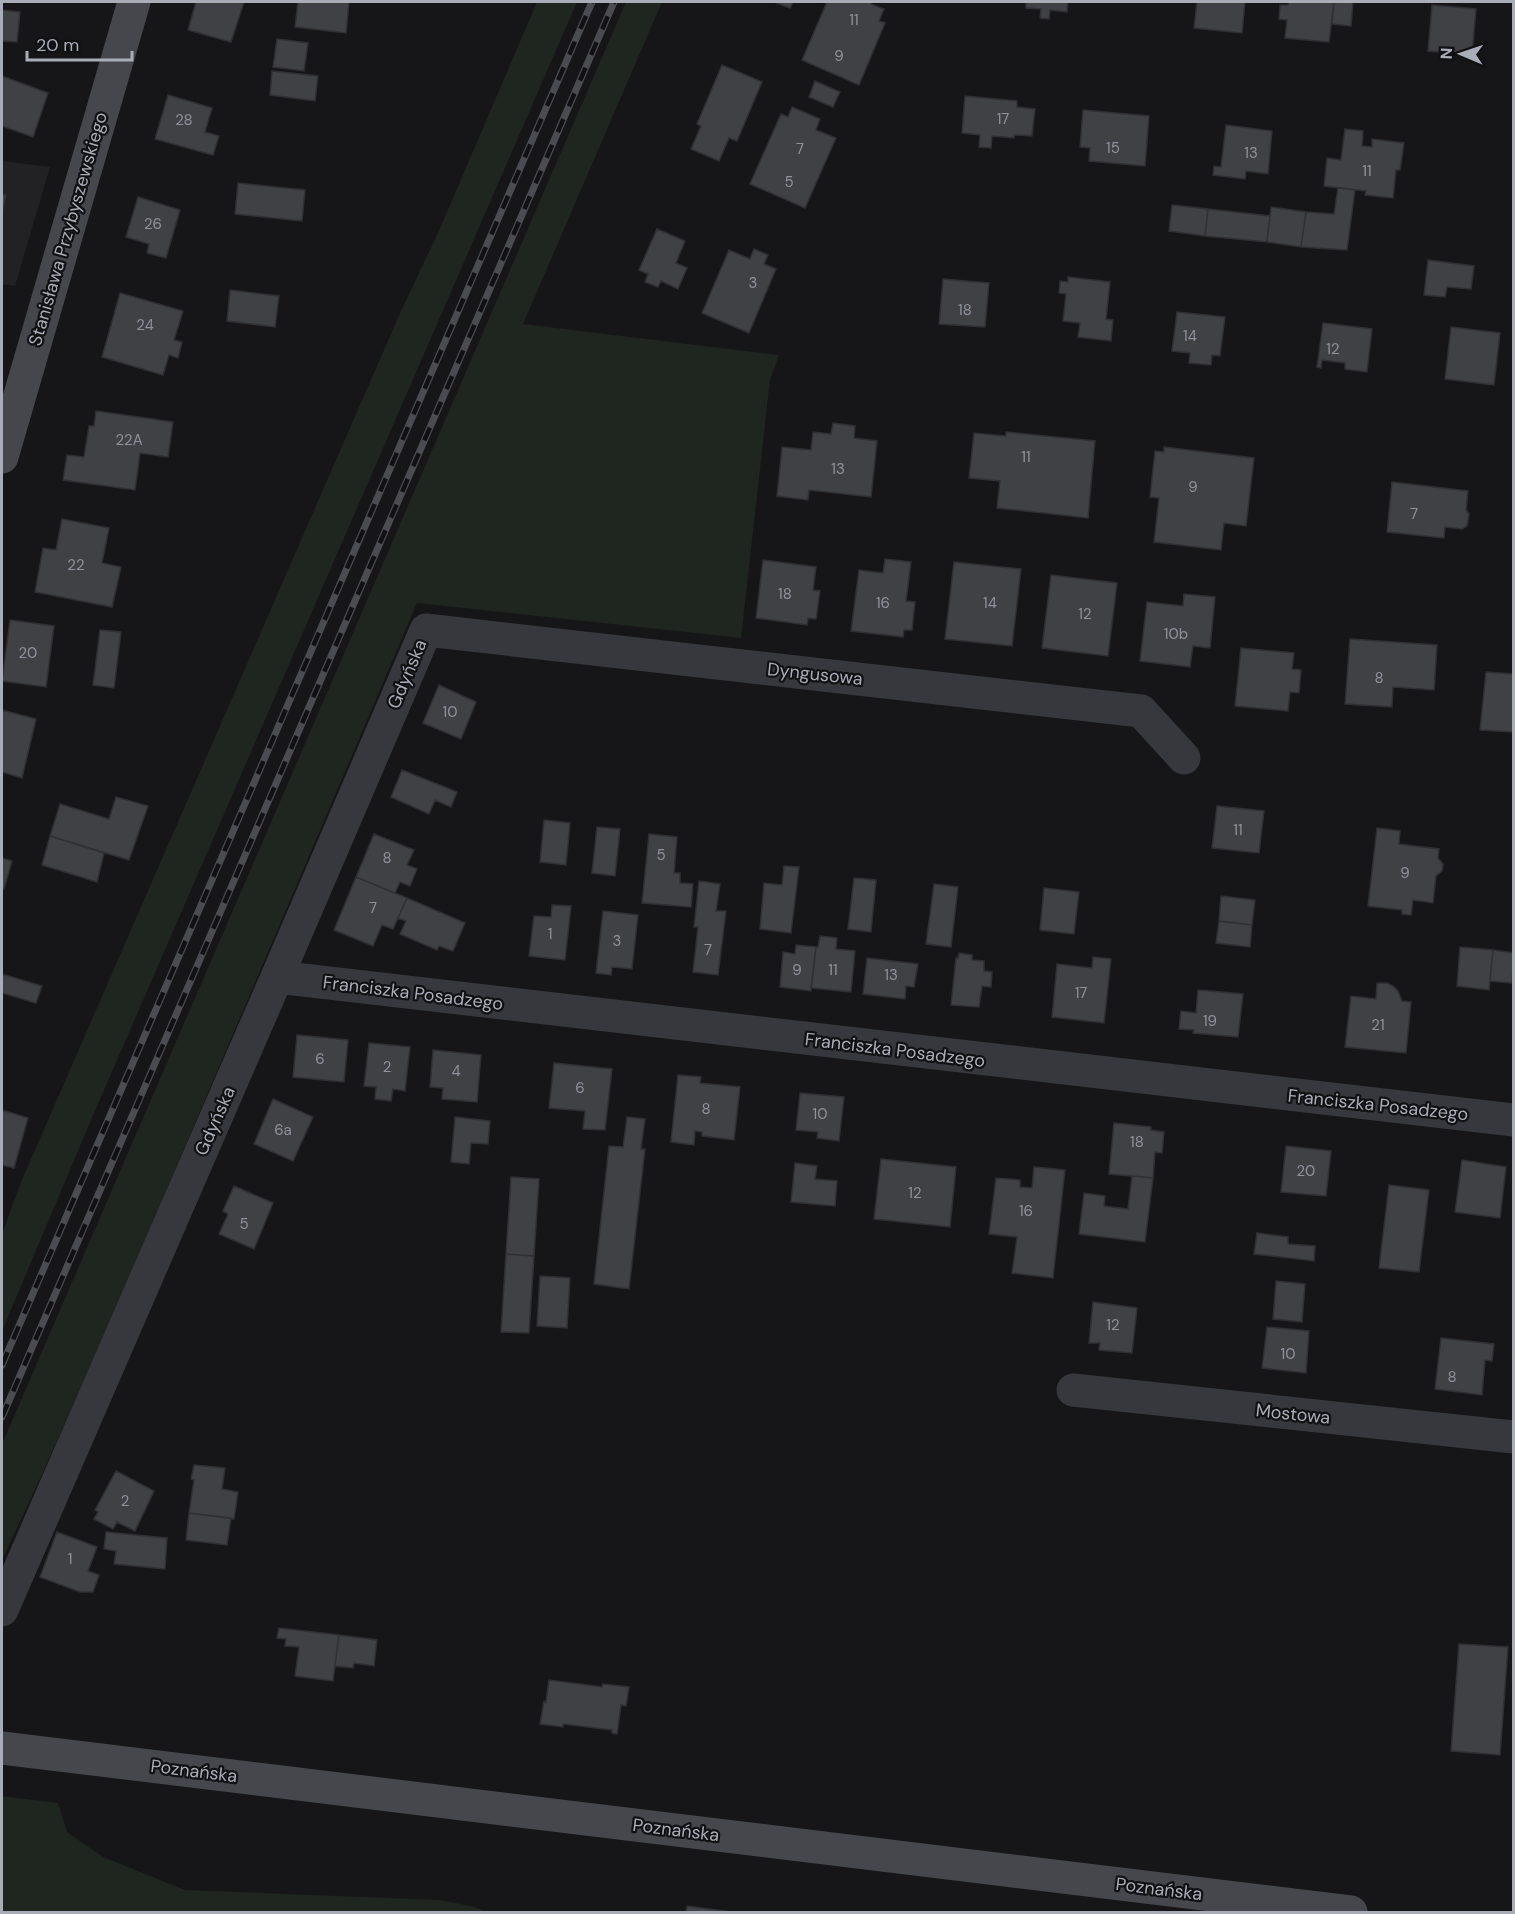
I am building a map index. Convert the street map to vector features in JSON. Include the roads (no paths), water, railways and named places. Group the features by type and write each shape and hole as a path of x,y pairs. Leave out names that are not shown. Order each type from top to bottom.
{"main road":[{"name":"Stanisława Przybyszewskiego","path":"2,457 135,2"},
{"name":"Poznańska","path":"2,1748 1351,1912"}],"street":[{"name":"Dyngusowa","path":"426,630 1141,711 1184,758"},
{"name":"Gdyńska","path":"2,1610 278,977 426,630"},
{"name":"Franciszka Posadzego","path":"278,977 1514,1120"},
{"name":"Mostowa","path":"1073,1390 1514,1437"}],"railway":[{"path":"2,1365 592,2"},
{"path":"2,1417 614,2"}]}
